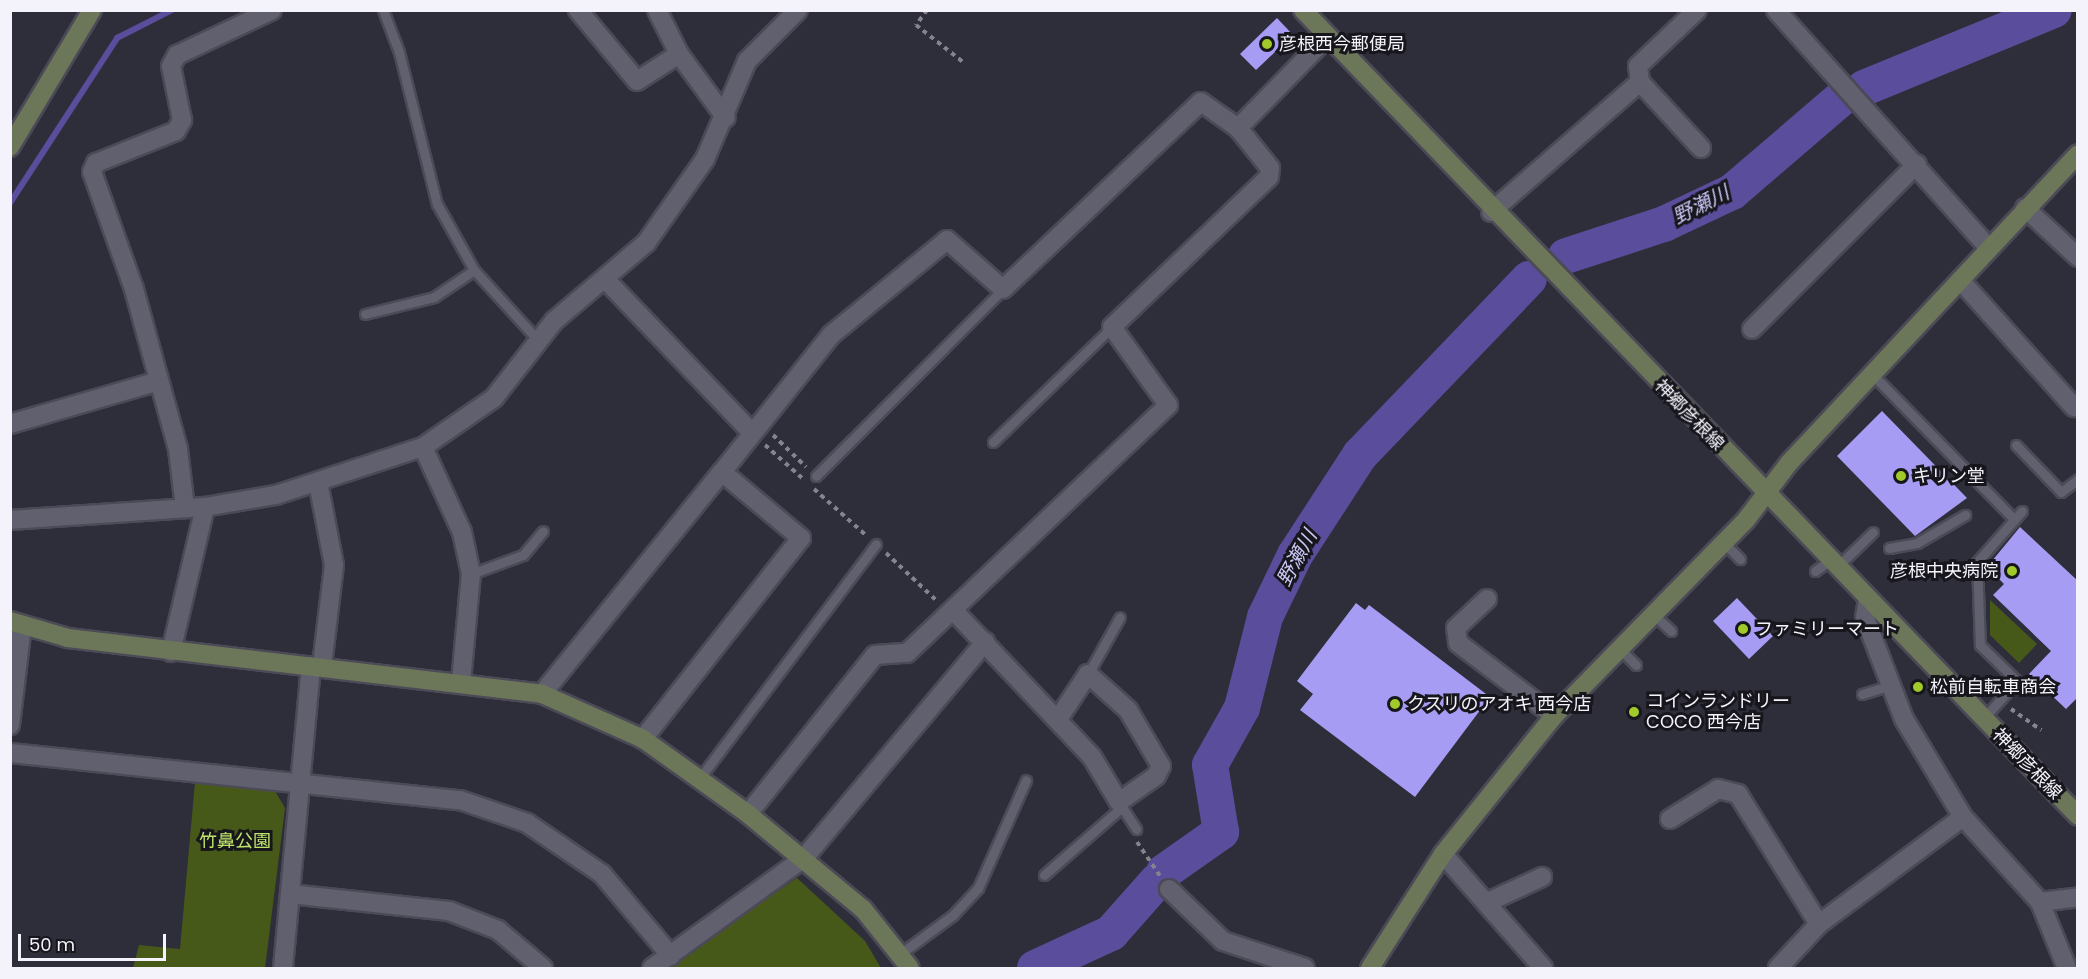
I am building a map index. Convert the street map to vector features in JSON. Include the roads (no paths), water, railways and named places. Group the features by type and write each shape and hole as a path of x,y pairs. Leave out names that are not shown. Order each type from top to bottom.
{"street":[{"path":"10,147 92,10"},
{"path":"185,508 178,449 159,381 92,172 96,163 176,131 182,120 171,66 177,55 272,10"},
{"path":"578,10 637,81 679,54"},
{"path":"657,10 679,54 726,118"},
{"path":"10,520 206,507 318,482 423,447 494,398 537,339 606,280 667,218 726,118 747,61 798,10"},
{"path":"1697,10 1638,66 1640,82 1701,148"},
{"name":"神郷彦根線","path":"1305,11 1326,38 1491,212 1767,492 2078,816"},
{"path":"1779,11 1988,247"},
{"path":"1238,128 1326,38"},
{"path":"1491,212 1640,82"},
{"path":"542,694 831,335 947,240 1003,289 1201,102 1238,128 1270,168 1269,177 1112,327 1168,405 907,653 875,655 748,814"},
{"path":"1370,969 1443,854 1554,716 1724,543 1872,374 1988,247 2078,154"},
{"path":"1752,329 1917,165"},
{"path":"2025,208 2078,257"},
{"path":"606,280 757,428"},
{"path":"1960,280 2074,407"},
{"path":"10,424 159,381"},
{"path":"423,447 462,532 471,574 461,681"},
{"path":"643,739 801,538 722,472"},
{"path":"283,969 300,787 316,666 334,565 318,482"},
{"path":"171,652 206,507"},
{"path":"1487,599 1456,628 1458,643 1554,716"},
{"path":"1868,599 1865,618 1891,685 1899,721 1963,817 2040,902 2067,969"},
{"path":"951,611 985,642 1058,718 1092,757 1121,804 1156,776 1161,766 1128,710 1088,674 1058,718"},
{"path":"10,725 16,624 171,652 461,681 542,694 643,739 748,814 863,909 906,964"},
{"path":"652,969 804,858 985,642"},
{"path":"10,753 300,787 460,800 527,823 603,874 671,956"},
{"path":"1670,819 1718,789 1738,794 1820,924"},
{"path":"1778,969 1820,924 1963,817"},
{"path":"1443,854 1543,969"},
{"path":"1486,903 1542,877"},
{"path":"1169,889 1223,941 1305,969"},
{"path":"290,894 449,911 498,930 543,969"},
{"path":"2040,902 2078,897"}],"lane":[{"path":"383,10 399,52 437,204 474,270 537,339"},
{"path":"365,314 434,297 474,270"},
{"path":"816,476 1003,289"},
{"path":"993,442 1112,327"},
{"path":"1872,374 2014,519"},
{"path":"2016,445 2061,492 2078,479"},
{"path":"1983,718 2017,681 1980,645 1977,562 2022,511"},
{"path":"1889,548 1917,543 1965,515"},
{"path":"471,574 523,555 543,531"},
{"path":"1815,571 1834,564 1874,532"},
{"path":"1724,543 1740,559"},
{"path":"699,779 876,544"},
{"path":"1653,614 1671,631"},
{"path":"1088,674 1120,617"},
{"path":"1619,648 1636,664"},
{"path":"1862,694 1891,685"},
{"path":"906,964 978,888 1026,780"},
{"path":"1044,875 1121,804 1136,830"}],"waterway":[{"path":"10,203 117,38 172,10"},
{"name":"野瀬川","path":"1864,88 2054,10"},
{"name":"野瀬川","path":"1566,256 1664,224 1732,192 1844,96"},
{"name":"野瀬川","path":"1164,872 1221,832 1210,765 1242,708 1265,617 1295,555 1360,455 1529,279"},
{"name":"野瀬川","path":"1035,968 1111,933 1157,881"}],"place":[{"name":"彦根西今郵便局","path":"1267,44"},
{"name":"キリン堂","path":"1901,476"},
{"name":"彦根中央病院","path":"2012,571"},
{"name":"ファミリーマート","path":"1743,629"},
{"name":"松前自転車商会","path":"1918,687"},
{"name":"クスリのアオキ 西今店","path":"1395,704"},
{"name":"コインランドリー COCO 西今店","path":"1634,712"}],"park label":[{"name":"竹鼻公園","path":"235,841"}]}
